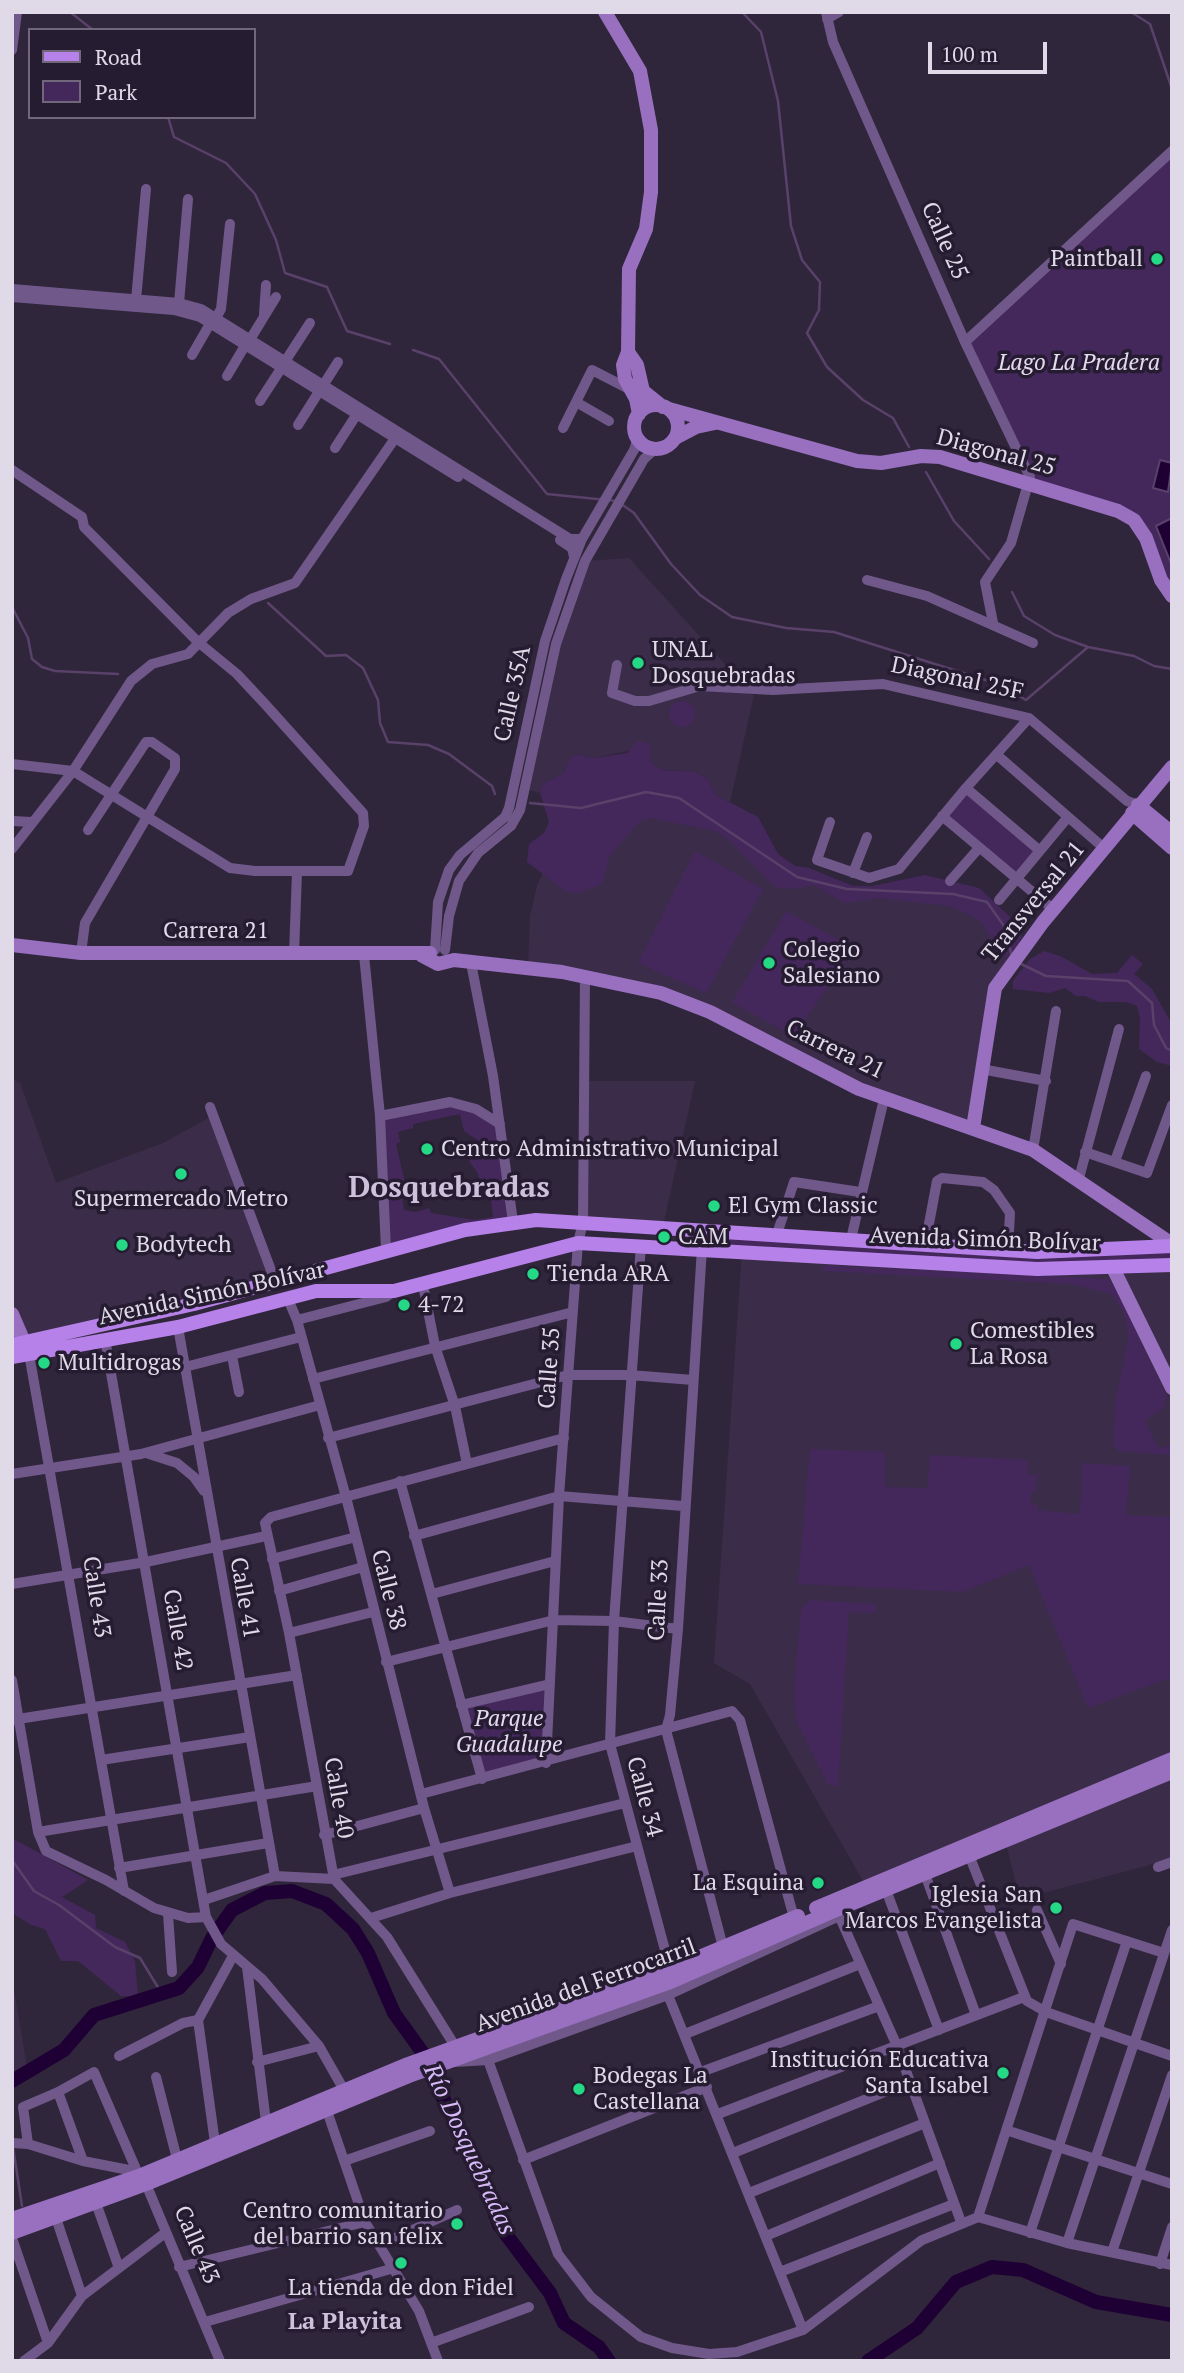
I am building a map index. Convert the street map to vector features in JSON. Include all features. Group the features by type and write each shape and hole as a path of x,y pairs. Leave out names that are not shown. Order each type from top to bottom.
{"main road":[{"name":"Avenida Simón Bolívar","path":"12,1357 20,1347 194,1304 386,1250 513,1222 583,1222 1008,1250 1172,1245"},
{"name":"Avenida Simón Bolívar","path":"20,1347 105,1339 178,1327 287,1297 327,1290 394,1291 578,1243 1037,1269 1172,1265"}],"street":[{"path":"12,50 17,12"},
{"path":"605,12 640,71 651,130 651,192 646,229 629,269 628,352 623,365 625,379 632,390 639,414 635,426 636,444 650,454 696,427 719,422"},
{"path":"827,15 839,12"},
{"name":"Calle 25","path":"827,15 833,42 965,342 1030,477 1029,485"},
{"path":"965,342 1172,150"},
{"path":"136,300 146,189"},
{"path":"178,303 188,199"},
{"path":"192,355 221,309 230,224"},
{"path":"263,318 266,285"},
{"path":"12,289 178,303 214,319 568,545 574,557"},
{"path":"12,297 174,310 214,319"},
{"path":"226,376 276,297"},
{"path":"261,401 310,323"},
{"path":"628,352 636,365 643,391 661,405 678,426 675,438"},
{"path":"298,425 338,362"},
{"path":"564,428 592,370 661,405"},
{"path":"322,387 357,414 397,435 570,539 582,539"},
{"path":"576,402 609,421"},
{"path":"639,414 650,407 661,405"},
{"name":"Diagonal 25","path":"661,405 858,461 881,463 917,457 940,457 1118,510 1134,520 1146,538 1161,580 1172,597"},
{"path":"335,448 357,414"},
{"path":"12,849 73,771 131,681 152,664 188,654 228,613 251,599 295,583 397,435"},
{"name":"Calle 35A","path":"439,955 454,892 470,862 517,818 545,641 582,539 636,444"},
{"name":"Calle 35A","path":"439,955 436,916 441,889 460,855 505,817 576,584 601,532 650,454"},
{"path":"12,470 82,517 84,527 198,642 237,674 343,790 364,819 352,866 348,871 297,872 230,868 73,771 12,764"},
{"path":"993,623 985,582 1011,543 1029,485"},
{"path":"867,580 927,596 1033,643"},
{"name":"Diagonal 25F","path":"617,665 612,693 635,701 649,701 700,686 773,690 883,684 1029,718 1132,806 1172,848"},
{"path":"830,822 817,860 869,878 899,869 1029,718"},
{"path":"82,953 85,923 176,763 152,742 146,743 88,830"},
{"path":"997,755 1105,849"},
{"name":"Transversal 21","path":"973,1128 995,988 1005,970 1105,849 1132,806 1172,767"},
{"path":"966,788 1039,850"},
{"name":"Diagonal 25F","path":"1132,806 1172,833"},
{"path":"942,816 1054,910"},
{"path":"999,900 1068,817"},
{"path":"12,821 32,822"},
{"path":"853,873 867,837"},
{"path":"950,881 979,848"},
{"path":"294,954 297,872"},
{"path":"436,916 449,916"},
{"name":"Carrera 21","path":"12,945 82,953 439,955 471,963 585,976 661,993 710,1012 884,1099 1032,1150 1172,1245"},
{"path":"364,955 380,1116 386,1250"},
{"path":"471,963 500,1124 513,1222"},
{"name":"Calle 35","path":"546,1763 559,1496 578,1243 583,1222 585,976"},
{"path":"1032,1150 1046,1081 1056,1010"},
{"path":"1079,1182 1119,1028"},
{"path":"981,1069 1046,1081"},
{"path":"1115,1161 1146,1076"},
{"path":"851,1239 884,1099"},
{"path":"380,1116 450,1102 476,1109 500,1124"},
{"path":"1085,1152 1147,1173 1172,1105"},
{"path":"210,1107 275,1281"},
{"path":"925,1245 937,1181 943,1178 990,1186 1010,1213 1008,1250"},
{"path":"777,1234 794,1182 860,1192"},
{"name":"Calle 34","path":"641,1245 614,1621 610,1744 666,1954 668,1983 685,2034 803,2330"},
{"name":"Calle 33","path":"702,1248 683,1506 678,1629 666,1730 723,1947"},
{"path":"1113,1268 1172,1388"},
{"path":"423,1285 435,1346 455,1406 467,1464"},
{"path":"297,1320 386,1297 394,1291"},
{"name":"Calle 38","path":"287,1297 297,1320 346,1497 424,1808 450,1893"},
{"path":"313,1379 573,1312"},
{"name":"Calle 43","path":"12,1314 51,1468 124,1891"},
{"name":"Calle 41","path":"178,1327 275,1876"},
{"path":"185,1367 301,1337"},
{"name":"Calle 42","path":"105,1339 209,1922"},
{"path":"232,1356 239,1392"},
{"path":"328,1438 568,1375 630,1375 693,1380"},
{"path":"141,1454 320,1405"},
{"path":"346,1497 564,1438"},
{"path":"12,1474 127,1455 157,1455 182,1467 202,1486 208,1503"},
{"path":"400,1481 482,1779"},
{"path":"414,1536 559,1496 683,1506"},
{"name":"Calle 40","path":"334,1877 324,1835 289,1633 266,1536 266,1520 346,1497"},
{"path":"12,1584 146,1562 266,1536"},
{"path":"272,1559 356,1537"},
{"path":"432,1594 555,1561"},
{"path":"279,1591 363,1567"},
{"path":"289,1633 373,1612"},
{"path":"386,1661 445,1649 554,1620 614,1621 678,1629"},
{"path":"16,1720 297,1675"},
{"path":"12,1680 16,1720 42,1846 57,1858 168,1914 209,1922 221,1944 247,1967 319,2046 344,2090"},
{"path":"461,1705 550,1684"},
{"path":"421,1794 546,1763 728,1710 735,1713 794,1918"},
{"path":"101,1760 250,1737"},
{"name":"Avenida del Ferrocarril","path":"668,1983 723,1947 919,1862 1172,1759"},
{"name":"Avenida del Ferrocarril","path":"12,2219 140,2177 326,2108 448,2053 668,1983 1172,1772"},
{"path":"38,1832 261,1793 317,1786"},
{"path":"204,1900 275,1876 334,1877 625,1803"},
{"path":"324,1835 424,1808"},
{"path":"120,1868 268,1843"},
{"path":"371,1919 450,1893 637,1846"},
{"path":"969,1855 1024,1997 1046,2012 1172,2056"},
{"path":"1158,1867 1172,1861"},
{"path":"925,1874 976,2015"},
{"path":"334,1877 387,1937 448,2053 472,2063 488,2060 668,1983"},
{"path":"886,1890 939,2031"},
{"path":"1037,1910 1061,1964"},
{"path":"837,1913 897,2046 961,2222"},
{"path":"168,1914 173,1972"},
{"path":"978,2217 1073,1924 1164,1953"},
{"path":"1067,2242 1172,1930"},
{"path":"1030,2233 1127,1941"},
{"path":"215,2143 198,2020 233,1956"},
{"path":"685,2034 860,1964"},
{"path":"247,1967 266,2122"},
{"path":"718,2114 1024,1997"},
{"path":"701,2072 879,2006"},
{"path":"119,2056 183,2023 198,2020"},
{"path":"257,2063 319,2046"},
{"path":"488,2060 558,2254 591,2297 641,2337 672,2348 709,2354 737,2351 803,2330 922,2240 978,2217 1030,2233 1172,2265"},
{"name":"Avenida del Ferrocarril","path":"12,2236 96,2203 140,2177 215,2143 344,2090 409,2070"},
{"name":"Calle 43","path":"58,2092 94,2072 221,2360"},
{"path":"1112,2252 1172,2075"},
{"path":"156,2077 177,2159"},
{"path":"733,2153 909,2082"},
{"path":"523,2160 707,2087"},
{"path":"83,2161 58,2092 23,2107 19,2144 140,2177"},
{"path":"326,2108 365,2222 419,2311 438,2361"},
{"path":"750,2193 925,2123"},
{"path":"1006,2130 1172,2184"},
{"path":"344,2161 430,2131"},
{"path":"766,2236 940,2163"},
{"path":"96,2203 119,2269"},
{"path":"780,2272 954,2204"},
{"path":"379,2245 457,2210"},
{"path":"56,2218 82,2296"},
{"path":"179,2267 365,2222"},
{"path":"1160,2264 1172,2227"},
{"path":"24,2361 48,2343 82,2296 165,2233"},
{"path":"12,2236 48,2343"},
{"path":"205,2322 394,2268"},
{"path":"431,2343 529,2307"}],"shaded area":[{"path":"1160,460 1172,463 1168,492 1153,488"},
{"path":"1172,518 1172,566 1156,526"},
{"name":"UNAL Dosquebradas","path":"629,558 741,682 740,692 754,695 730,802 716,795 707,778 695,772 663,770 654,765 650,761 650,746 595,758 577,755 569,759 564,773 543,784 540,793 525,789 556,644 585,561"},
{"name":"Colegio Salesiano","path":"646,792 797,877 847,889 953,894 1004,926 1013,958 1005,970 973,1128 884,1099 671,997 528,968 530,916 537,886 548,862"},
{"path":"12,1078 20,1083 56,1183 163,1143 214,1115 275,1281 26,1342 12,1314"},
{"path":"584,1081 695,1081 663,1226 583,1222"},
{"path":"742,1251 1172,1265 1172,1759 866,1886 750,1684 714,1663"},
{"path":"1172,1776 1172,1857 1020,1899 1006,1844"},
{"path":"12,1977 28,2074 12,2081"}],"green space":[{"name":"Lago La Pradera","path":"1172,151 1172,596 1134,520 1029,485 965,342"},
{"path":"682,701 691,705 695,714 691,723 682,727 673,723 669,714 673,705"},
{"path":"643,741 650,746 650,761 654,765 663,770 695,772 707,778 716,795 758,817 778,854 795,866 809,868 853,886 872,886 925,875 979,888 1009,916 1022,936 1017,948 1006,957 1001,955 980,920 950,906 879,898 844,903 814,885 794,889 775,887 730,841 715,831 650,818 640,821 610,856 602,884 579,893 565,891 527,862 529,844 544,833 549,822 540,793 543,784 564,773 569,759 577,755 595,758 627,753 636,742"},
{"path":"966,788 1039,850 1016,879 942,816"},
{"path":"695,851 763,889 706,993 638,963"},
{"path":"786,911 854,948 794,1036 732,1003"},
{"path":"1044,951 1060,956 1092,974 1117,973 1132,955 1143,964 1134,974 1152,989 1172,1024 1172,1066 1157,1062 1139,1049 1140,1019 1137,1006 1126,1002 1099,1002 1085,996 1076,996 1065,988 1049,993 1013,989 1013,981 1030,959"},
{"path":"450,1102 500,1124 513,1222 386,1250 380,1116","holes":["460,1114 464,1131 485,1145 469,1161 477,1172 481,1185 489,1184 493,1217 474,1220 431,1213 429,1208 415,1212 404,1210 401,1189 406,1187 396,1144 400,1142 398,1132 413,1128 413,1124"]},
{"path":"706,1235 1172,1252 1172,1260 1037,1264 706,1243"},
{"path":"821,1265 1108,1279 1115,1287 1167,1397 1164,1408 1145,1420 1157,1446 1162,1448 1172,1444 1172,1455 1119,1451 1113,1446 1116,1397 1129,1337 1123,1311 1111,1294 1071,1284 824,1271"},
{"path":"810,1449 885,1452 885,1487 927,1488 930,1455 1027,1460 1027,1474 1038,1475 1036,1491 1031,1492 1031,1504 1038,1505 1037,1510 1080,1514 1082,1463 1130,1466 1126,1515 1172,1517 1172,1677 1088,1708 1029,1565 963,1592 798,1584"},
{"path":"810,1600 876,1604 875,1613 849,1612 838,1787 828,1784 796,1720 794,1688 801,1609"},
{"name":"Parque Guadalupe","path":"550,1684 546,1763 482,1779 461,1705"},
{"path":"12,1838 88,1880 62,1897 95,1915 96,1928 125,1942 135,1961 138,1996 121,1996 78,1961 61,1961 45,1929 31,1925 12,1913"}],"waterway":[{"path":"70,12 90,28"},
{"path":"742,12 761,32 778,101 791,226 802,260 820,282 819,310 807,333 827,367 863,400 893,418 909,447"},
{"path":"1131,12 1150,24 1172,89"},
{"path":"169,119 174,137 226,163 255,194 276,240 285,273 327,287 347,331 390,344"},
{"path":"413,350 439,359 547,494 617,501 634,513 671,564 700,595 732,617 786,628 834,632 998,684 1026,700 1088,647"},
{"path":"926,472 954,521 989,559"},
{"path":"1012,592 1024,616 1055,635 1088,647 1134,656 1154,666 1172,669"},
{"path":"268,603 326,656 346,655 363,668 378,700 380,723 388,742 428,745 449,754 492,786 495,794"},
{"path":"12,607 28,638 32,659 42,667 55,671 118,674"},
{"path":"530,803 581,808 646,792 679,798 797,877 847,889 953,894 987,902 1004,926 1012,956"},
{"path":"1019,963 1046,976 1128,981 1152,1003 1154,1025 1166,1048 1172,1051"},
{"path":"12,1860 34,1891 59,1905 115,1947 140,1958 162,1994"},
{"name":"Río Dosquebradas","path":"12,2081 64,2050 94,2015 179,1988 198,1967 212,1938 232,1910 265,1893 292,1891 326,1904 353,1929 368,1953 394,2013 433,2067 434,2080 480,2172 499,2225 550,2293 564,2323 599,2347 609,2361"},
{"path":"13,2147 22,2206"},
{"name":"Río Dosquebradas","path":"868,2361 917,2328 956,2282 992,2267 1023,2270 1096,2302 1172,2315"}],"place":[{"name":"Paintball","path":"1157,259"},
{"name":"UNAL Dosquebradas","path":"638,663"},
{"name":"Colegio Salesiano","path":"769,963"},
{"name":"Centro Administrativo Municipal","path":"427,1149"},
{"name":"Supermercado Metro","path":"181,1174"},
{"name":"El Gym Classic","path":"714,1206"},
{"name":"CAM","path":"664,1237"},
{"name":"Bodytech","path":"122,1245"},
{"name":"Tienda ARA","path":"533,1274"},
{"name":"4-72","path":"404,1305"},
{"name":"Comestibles La Rosa","path":"956,1344"},
{"name":"Multidrogas","path":"44,1363"},
{"name":"La Esquina","path":"818,1883"},
{"name":"Iglesia San Marcos Evangelista","path":"1056,1908"},
{"name":"Institución Educativa Santa Isabel","path":"1003,2073"},
{"name":"Bodegas La Castellana","path":"579,2089"},
{"name":"Centro comunitario del barrio san felix","path":"457,2224"},
{"name":"La tienda de don Fidel","path":"401,2263"}],"district":[{"name":"Dosquebradas","path":"449,1188"},
{"name":"La Playita","path":"345,2322"}]}
